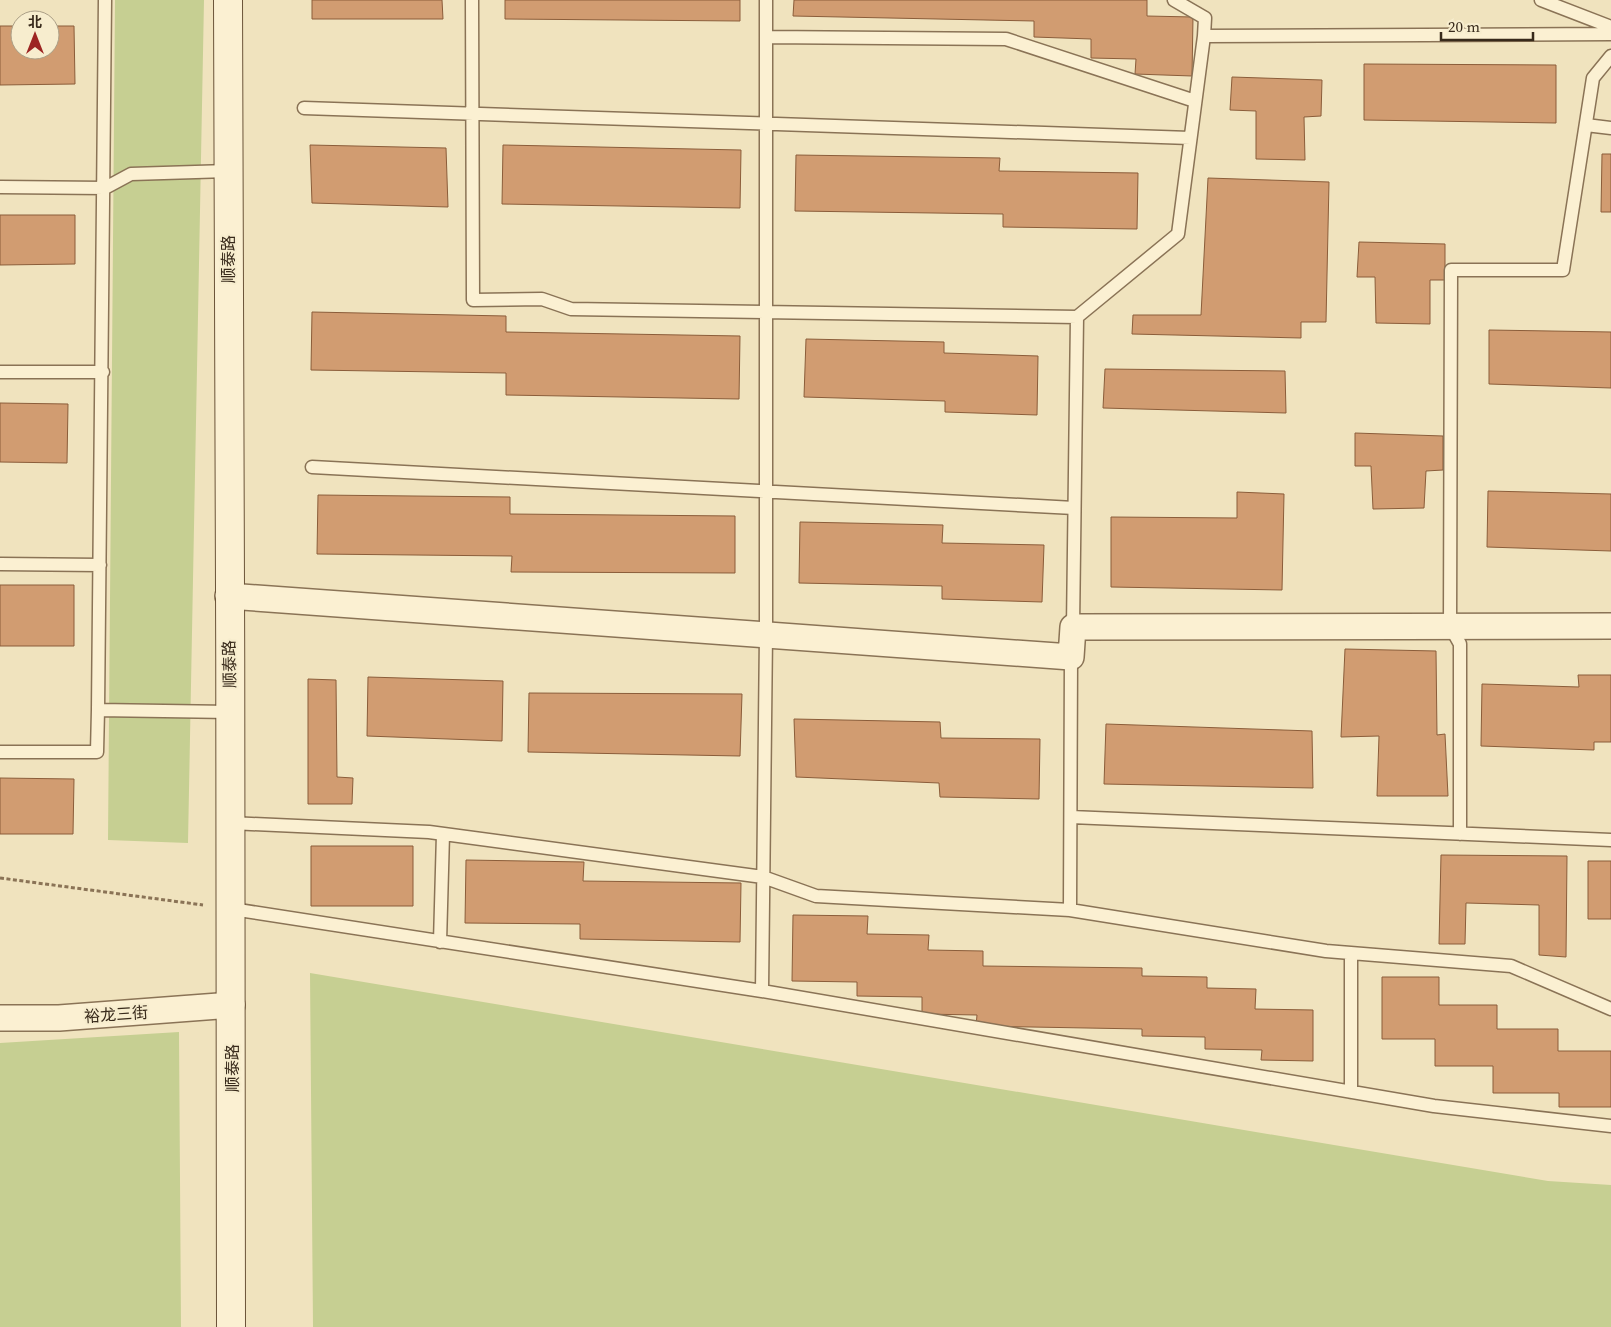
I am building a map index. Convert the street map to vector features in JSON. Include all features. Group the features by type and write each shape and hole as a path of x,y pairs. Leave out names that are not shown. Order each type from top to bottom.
{"street":[{"name":"顺泰路","path":"228,0 228,596 232,909 231,1327"},
{"path":"228,596 1071,657 1073,627 1611,626"},
{"name":"裕龙三街","path":"0,1018 59,1018 232,1005"}],"lane":[{"path":"0,752 97,752 105,188 105,0"},
{"path":"472,0 473,300 542,299 571,309 1077,317 1178,234 1205,18 1174,0"},
{"path":"762,991 766,634 766,0"},
{"path":"1541,0 1611,27"},
{"path":"1204,36 1611,34"},
{"path":"766,37 1006,39 1196,101"},
{"path":"1460,834 1460,644 1450,626 1451,270 1563,270 1593,78 1611,56"},
{"path":"304,108 1190,138"},
{"path":"1586,125 1611,128"},
{"path":"0,187 105,188 131,174 228,171"},
{"path":"1073,627 1077,317"},
{"path":"0,372 103,372"},
{"path":"312,468 1074,508"},
{"path":"0,564 100,565"},
{"path":"1070,910 1071,657"},
{"path":"98,710 230,712"},
{"path":"1071,817 1611,840"},
{"path":"231,823 442,834 764,877 816,896 1070,910 1326,951 1511,966 1611,1009"},
{"path":"440,942 442,834"},
{"path":"232,909 762,991 1434,1106 1611,1126"},
{"path":"1351,953 1351,1092"}],"path":[{"path":"0,878 232,909"}],"green space":[{"path":"115,0 204,0 188,843 108,840"},
{"path":"310,973 1548,1181 1611,1185 1611,1327 313,1327"},
{"path":"179,1032 181,1327 0,1327 0,1043"}],"building":[{"path":"312,0 442,0 443,19 312,19"},
{"path":"505,0 740,0 740,21 505,19"},
{"path":"794,0 1147,0 1147,16 1193,17 1192,76 1135,74 1136,59 1091,58 1091,39 1034,37 1034,21 793,16"},
{"path":"0,26 10,26 10,60 60,60 60,26 74,26 75,84 0,85"},
{"path":"1364,64 1556,65 1556,123 1364,120"},
{"path":"1232,77 1322,80 1321,116 1304,117 1305,160 1256,159 1256,111 1230,110"},
{"path":"310,145 446,148 448,207 312,203"},
{"path":"503,145 741,150 740,208 502,204"},
{"path":"1602,154 1611,154 1611,212 1601,212"},
{"path":"796,155 1000,158 999,171 1138,173 1137,229 1003,227 1003,214 795,211"},
{"path":"1208,178 1329,182 1326,322 1301,322 1301,338 1132,334 1133,315 1201,315"},
{"path":"0,215 75,215 75,264 0,265"},
{"path":"1359,242 1445,244 1445,280 1430,280 1430,324 1376,323 1375,277 1357,277"},
{"path":"312,312 506,316 506,332 740,336 739,399 506,395 506,373 311,370"},
{"path":"1489,330 1611,332 1611,388 1489,384"},
{"path":"806,339 944,342 944,353 1038,356 1037,415 945,412 945,401 804,397"},
{"path":"1105,369 1285,371 1286,413 1103,408"},
{"path":"0,403 68,404 67,463 0,462"},
{"path":"1355,433 1443,436 1443,470 1426,471 1424,508 1373,509 1371,466 1355,466"},
{"path":"1488,491 1611,494 1611,551 1487,547"},
{"path":"1237,492 1284,494 1282,590 1111,587 1111,517 1237,518"},
{"path":"318,495 510,497 510,514 735,516 735,573 511,572 512,556 317,554"},
{"path":"800,522 943,525 942,543 1044,545 1042,602 942,599 942,586 799,583"},
{"path":"0,585 74,585 74,646 0,646"},
{"path":"1345,649 1436,651 1437,735 1445,734 1448,796 1377,796 1379,736 1341,737"},
{"path":"1578,675 1611,675 1611,742 1594,742 1594,750 1481,746 1482,684 1579,687"},
{"path":"368,677 503,681 502,741 367,736"},
{"path":"308,679 336,680 337,777 353,778 352,804 308,804"},
{"path":"529,693 742,694 740,756 528,752"},
{"path":"794,719 940,722 941,738 1040,739 1039,799 940,797 939,783 796,777"},
{"path":"1106,724 1312,731 1313,788 1104,784"},
{"path":"0,778 74,779 73,834 0,834"},
{"path":"311,846 413,846 413,906 311,906"},
{"path":"1441,855 1567,856 1566,957 1539,955 1539,905 1466,903 1465,944 1439,944"},
{"path":"466,860 584,862 583,881 741,883 740,942 580,939 580,924 465,923"},
{"path":"1588,861 1611,861 1611,919 1588,919"},
{"path":"793,915 868,916 867,934 929,935 928,950 983,951 983,966 1142,968 1142,976 1207,977 1207,988 1256,989 1255,1009 1313,1010 1313,1061 1261,1060 1262,1050 1205,1049 1205,1037 1142,1036 1142,1029 976,1026 977,1015 922,1014 922,997 857,996 857,982 792,981"},
{"path":"1382,977 1439,977 1439,1005 1497,1005 1497,1029 1558,1029 1558,1051 1611,1051 1611,1107 1559,1107 1559,1093 1493,1093 1493,1066 1435,1066 1435,1039 1382,1039"}]}
